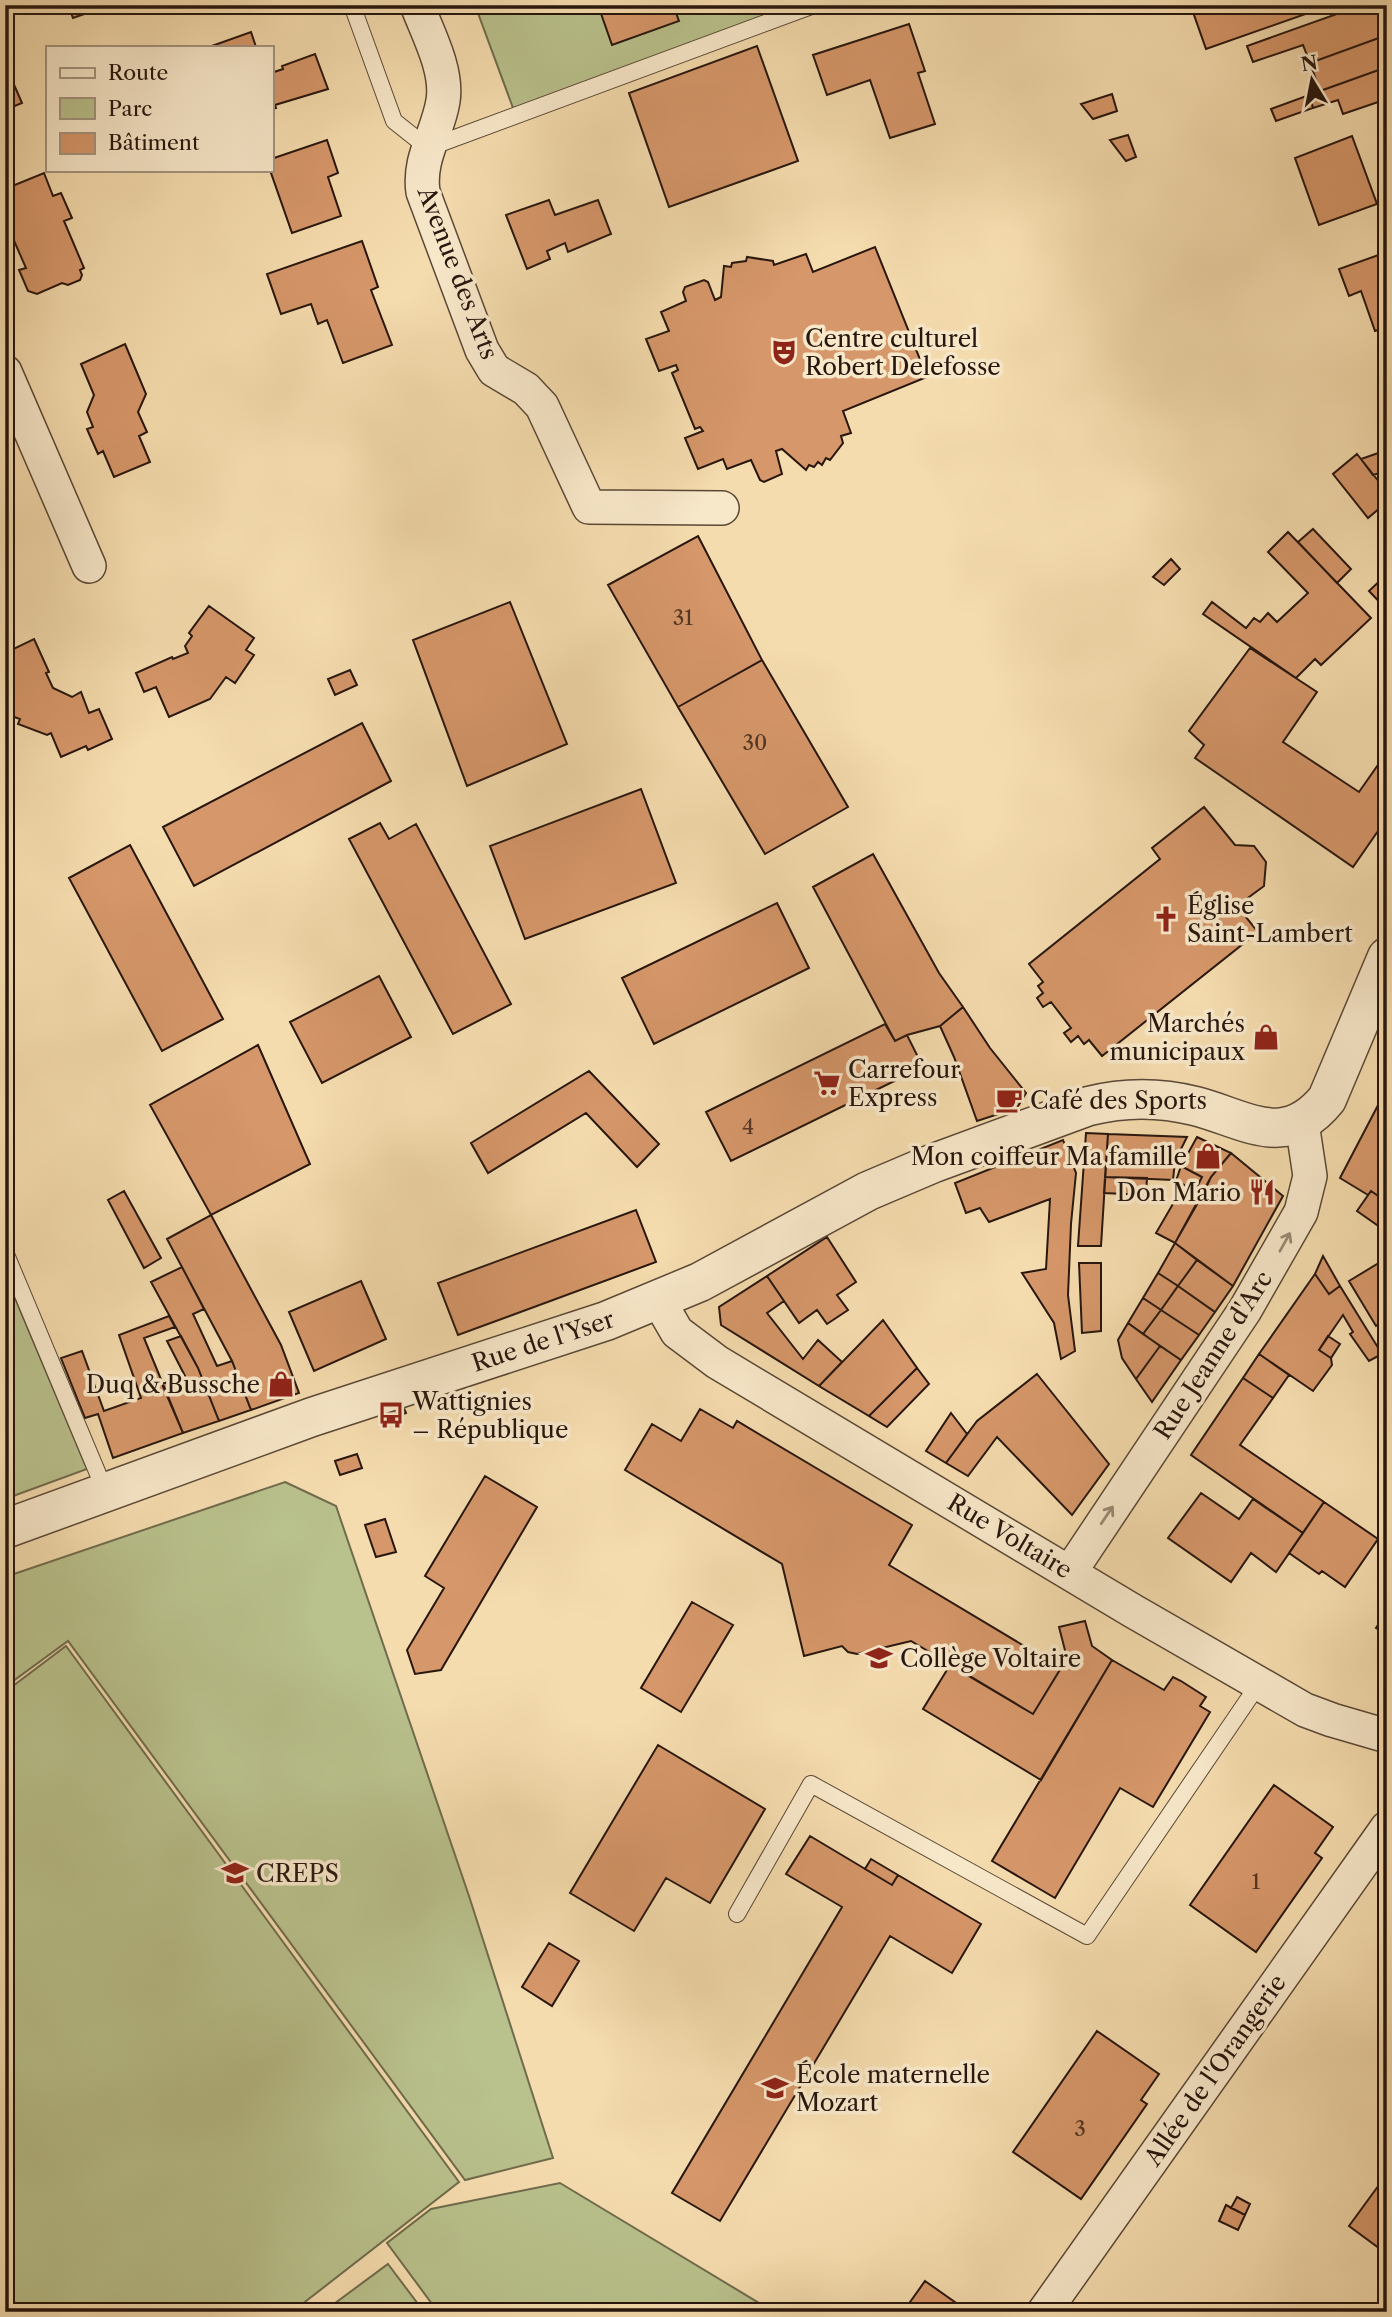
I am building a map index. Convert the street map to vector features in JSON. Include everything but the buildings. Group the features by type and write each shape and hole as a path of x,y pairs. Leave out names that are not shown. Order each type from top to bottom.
{"street":[{"name":"Avenue des Arts","path":"418,5 443,82 444,98 421,177 423,191 482,350 494,370 526,390 542,405 589,507 722,509"},
{"path":"5,372 89,566"},
{"path":"1302,1123 1315,1113 1326,1099 1387,957"},
{"name":"Rue de l'Yser","path":"5,1529 312,1417 606,1321 659,1301 868,1191 934,1163 1064,1115 1112,1100 1139,1098 1196,1106 1251,1125 1288,1126 1302,1123"},
{"name":"Rue Jeanne d'Arc","path":"1070,1572 1245,1310 1301,1212 1310,1177 1302,1123"},
{"name":"Rue Voltaire","path":"659,1301 677,1332 718,1362 1258,1685 1305,1710 1387,1735"},
{"name":"Allée de l'Orangerie","path":"1044,2312 1387,1828"}],"lane":[{"path":"352,5 394,121 428,148 814,5"},
{"path":"5,1252 106,1493"},
{"path":"737,1914 811,1784 1087,1936 1258,1685"}],"green space":[{"path":"475,5 761,5 766,20 516,116"},
{"path":"15,1298 87,1469 5,1499 5,1303"},
{"path":"285,1482 336,1506 469,1896 553,2158 465,2180 68,1641 5,1687 5,1577"},
{"path":"66,1646 459,2182 292,2312 22,2312 5,2289 5,1692"},
{"path":"560,2183 774,2312 438,2312 387,2243 431,2209"},
{"path":"388,2264 424,2312 323,2312"}],"place":[{"name":"Centre culturel Robert Delefosse","path":"784,352"},
{"name":"Église Saint-Lambert","path":"1166,919"},
{"name":"Marchés municipaux","path":"1266,1037"},
{"name":"Carrefour Express","path":"827,1083"},
{"name":"Café des Sports","path":"1009,1100"},
{"name":"Mon coiffeur Ma famille","path":"1208,1156"},
{"name":"Don Mario","path":"1262,1192"},
{"name":"Duq & Bussche","path":"281,1384"},
{"name":"Wattignies – République","path":"391,1415"},
{"name":"Collège Voltaire","path":"879,1658"},
{"name":"CREPS","path":"235,1873"},
{"name":"École maternelle Mozart","path":"775,2088"}]}
